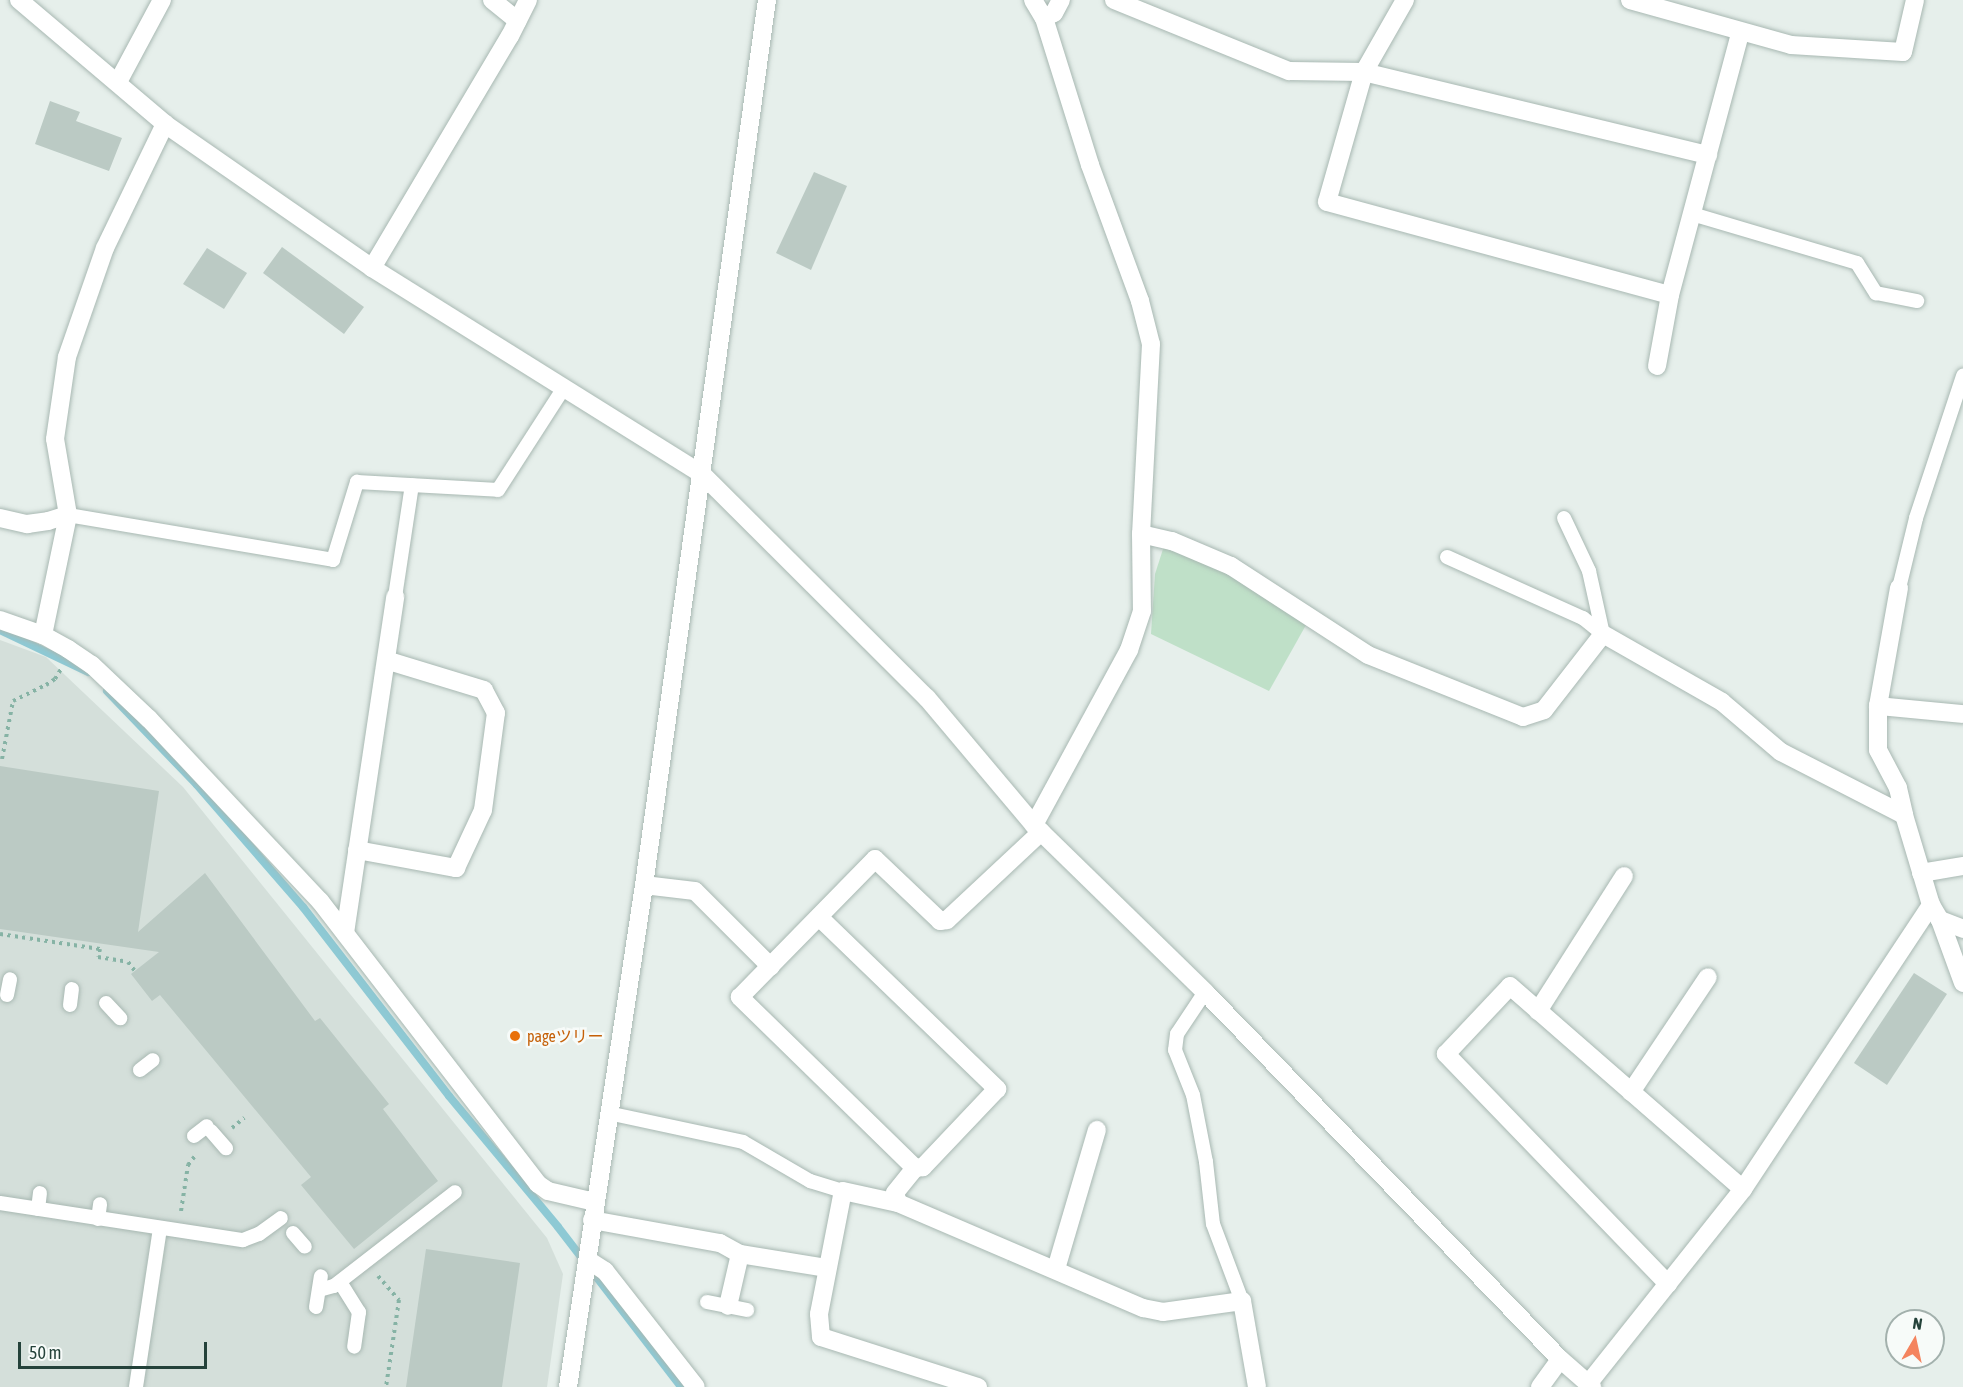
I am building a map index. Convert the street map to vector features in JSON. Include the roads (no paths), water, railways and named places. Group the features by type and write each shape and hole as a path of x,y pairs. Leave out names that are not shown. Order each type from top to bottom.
{"street":[{"path":"19,0 165,124 372,268 702,474 927,698 1037,829 1205,992 1560,1359 1590,1385 1743,1189 1935,912"},
{"path":"118,82 162,0"},
{"path":"492,0 518,21"},
{"path":"372,268 518,21 528,0"},
{"path":"568,1387 644,885 767,0"},
{"path":"915,1168 740,997 875,859 940,921 947,920 1037,829 1129,650 1142,612 1141,534 1150,344 1140,301 1090,165 1044,18 1034,0"},
{"path":"1044,18 1054,13 1061,0"},
{"path":"1114,0 1289,71 1364,72 1708,155"},
{"path":"1405,0 1364,72 1327,202 1670,295"},
{"path":"1630,0 1740,33 1791,45 1903,52 1915,0"},
{"path":"1657,366 1670,295 1740,33"},
{"path":"43,635 68,515 55,439 67,357 105,248 165,124"},
{"path":"0,518 27,524 48,522 68,515"},
{"path":"1141,534 1172,541 1231,566 1368,654 1523,717 1544,710 1603,634 1722,702 1781,752 1904,815"},
{"path":"1899,588 1878,706 1878,750 1898,788 1921,873 1963,983"},
{"path":"345,933 395,597"},
{"path":"0,620 43,635 92,665 149,719 320,901 538,1184 548,1191 595,1202"},
{"path":"357,850 456,867 483,810 496,713 484,690 386,660"},
{"path":"1878,706 1963,714"},
{"path":"1921,873 1963,866"},
{"path":"1538,1011 1624,876"},
{"path":"644,885 695,891 771,967"},
{"path":"1935,912 1963,929"},
{"path":"819,917 997,1089 923,1167 915,1168 895,1193 898,1203"},
{"path":"1631,1092 1708,977"},
{"path":"1668,1284 1446,1054 1510,986 1743,1189"},
{"path":"1056,1269 1097,1130"},
{"path":"978,1387 821,1337 819,1314 826,1268 843,1191 898,1203 1151,1310 1170,1311 1242,1301 1257,1387"},
{"path":"592,1220 720,1244 740,1254 826,1268"},
{"path":"728,1306 740,1254"},
{"path":"588,1260 605,1271 696,1387"},
{"path":"1540,1387 1560,1359"}],"lane":[{"path":"1692,214 1857,262 1876,293 1917,301"},
{"path":"1899,588 1916,519 1963,376"},
{"path":"68,515 333,560 357,482 498,490 563,389"},
{"path":"395,597 412,485"},
{"path":"1564,518 1589,571 1603,634"},
{"path":"1447,557 1583,618 1603,634"},
{"path":"7,995 10,979"},
{"path":"70,1005 72,989"},
{"path":"1205,992 1177,1034 1174,1050 1193,1095 1206,1162 1213,1224 1242,1301"},
{"path":"106,1003 120,1018"},
{"path":"140,1070 153,1060"},
{"path":"608,1113 743,1142 810,1181 843,1191"},
{"path":"194,1136 209,1128 226,1148"},
{"path":"316,1307 320,1283 334,1286 340,1282 455,1192"},
{"path":"38,1209 40,1193"},
{"path":"0,1203 243,1240 259,1234 281,1218"},
{"path":"98,1219 100,1204"},
{"path":"136,1387 160,1228"},
{"path":"293,1233 305,1247"},
{"path":"340,1282 359,1312 354,1347"},
{"path":"707,1302 747,1310"}],"waterway":[{"path":"0,630 88,672"},
{"path":"107,691 197,785 303,907 449,1096 558,1227 681,1387"}],"place":[{"name":"pageツリー","path":"515,1036"}]}
